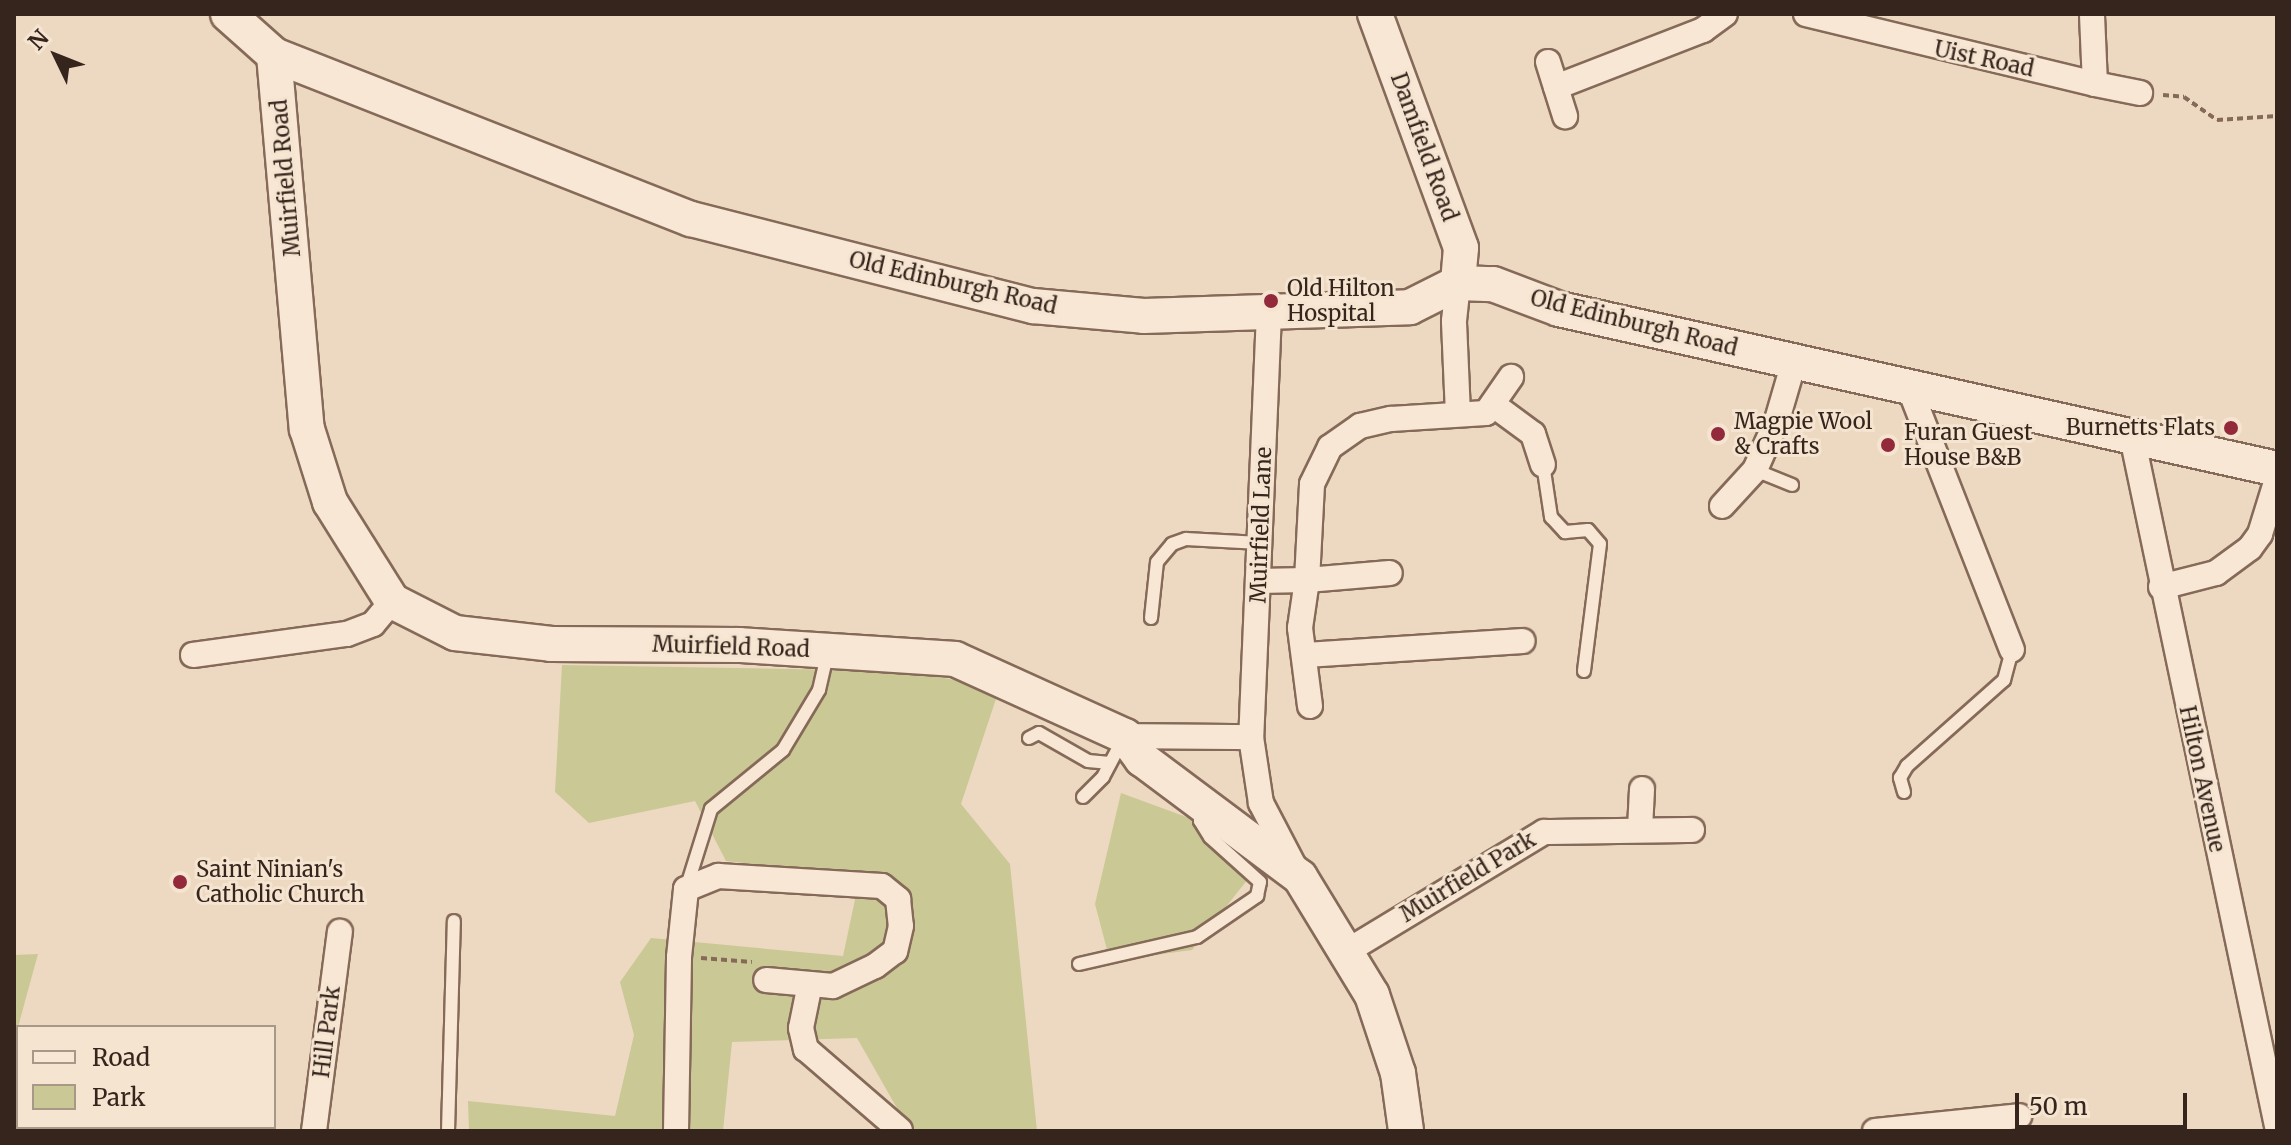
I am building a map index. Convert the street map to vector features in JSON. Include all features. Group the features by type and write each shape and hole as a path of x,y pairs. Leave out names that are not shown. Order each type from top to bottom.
{"street":[{"name":"Old Edinburgh Road","path":"228,14 274,55 691,219 1033,306 1144,316 1410,307 1458,283 1493,284 1559,309 1909,387 2131,432 2277,469"},
{"name":"Damfield Road","path":"1375,14 1461,248 1458,283"},
{"path":"1556,87 1703,30 1725,14"},
{"name":"Uist Road","path":"1806,14 2140,93"},
{"path":"2092,14 2095,84"},
{"name":"Muirfield Road","path":"274,55 307,429 330,502 392,601 455,633 551,644 828,650 955,659 1118,750 1142,759 1300,877 1349,950 1388,1032 1406,1131"},
{"path":"1548,62 1565,116"},
{"path":"1458,283 1454,321 1458,414"},
{"name":"Muirfield Lane","path":"1269,313 1251,737 1261,803 1300,877"},
{"path":"1722,506 1755,470 1777,420 1794,362"},
{"path":"1310,706 1306,655 1300,628 1307,580 1312,484 1330,447 1360,426 1486,413 1495,406 1511,377"},
{"path":"1909,387 2012,650"},
{"path":"1495,406 1533,434 1543,464"},
{"name":"Hilton Avenue","path":"2131,432 2161,587 2277,1126"},
{"path":"2161,587 2216,573 2242,556 2260,534 2277,479"},
{"path":"1258,581 1390,573"},
{"path":"193,655 347,634 373,624 392,601"},
{"path":"1306,655 1523,641"},
{"path":"1118,750 1251,737"},
{"path":"1640,829 1642,789"},
{"name":"Muirfield Park","path":"1349,950 1544,832 1692,830"},
{"path":"676,1131 679,957 686,889 718,876 882,886 898,899 901,926 895,951 852,981 810,984 766,980"},
{"name":"Hill Park","path":"314,1131 340,932"},
{"path":"810,984 801,1028 806,1049 900,1130"},
{"path":"1875,1131 2019,1116"}],"lane":[{"path":"1543,464 1551,517 1565,532 1588,530 1600,544 1584,671"},
{"path":"1755,470 1792,485"},
{"path":"1151,618 1157,562 1172,544 1186,539 1260,543"},
{"path":"686,889 711,809 783,750 819,690 828,650"},
{"path":"1904,792 1900,778 1907,766 2004,680 2012,650"},
{"path":"1029,738 1039,733 1088,761 1118,750"},
{"path":"1083,797 1118,750"},
{"path":"1079,964 1197,937 1257,896 1260,882 1210,837 1200,821 1206,808"},
{"path":"448,1131 454,921"}],"path":[{"path":"2140,93 2184,97 2217,120 2277,116"}],"green space":[{"path":"562,665 910,671 959,681 996,699 961,804 1010,864 1037,1131 910,1131 857,1038 732,1042 723,1131 469,1131 468,1101 615,1116 634,1035 620,982 651,938 843,956 860,876 726,861 695,801 589,823 555,792"},
{"path":"1121,793 1200,822 1248,879 1192,950 1110,961 1095,904"},
{"path":"38,954 19,1025 16,1025 14,1057 14,955"}],"place":[{"name":"Old Hilton Hospital","path":"1271,301"},
{"name":"Burnetts Flats","path":"2231,428"},
{"name":"Magpie Wool & Crafts","path":"1718,434"},
{"name":"Furan Guest House B&B","path":"1888,445"},
{"name":"Saint Ninian's Catholic Church","path":"180,882"}]}
